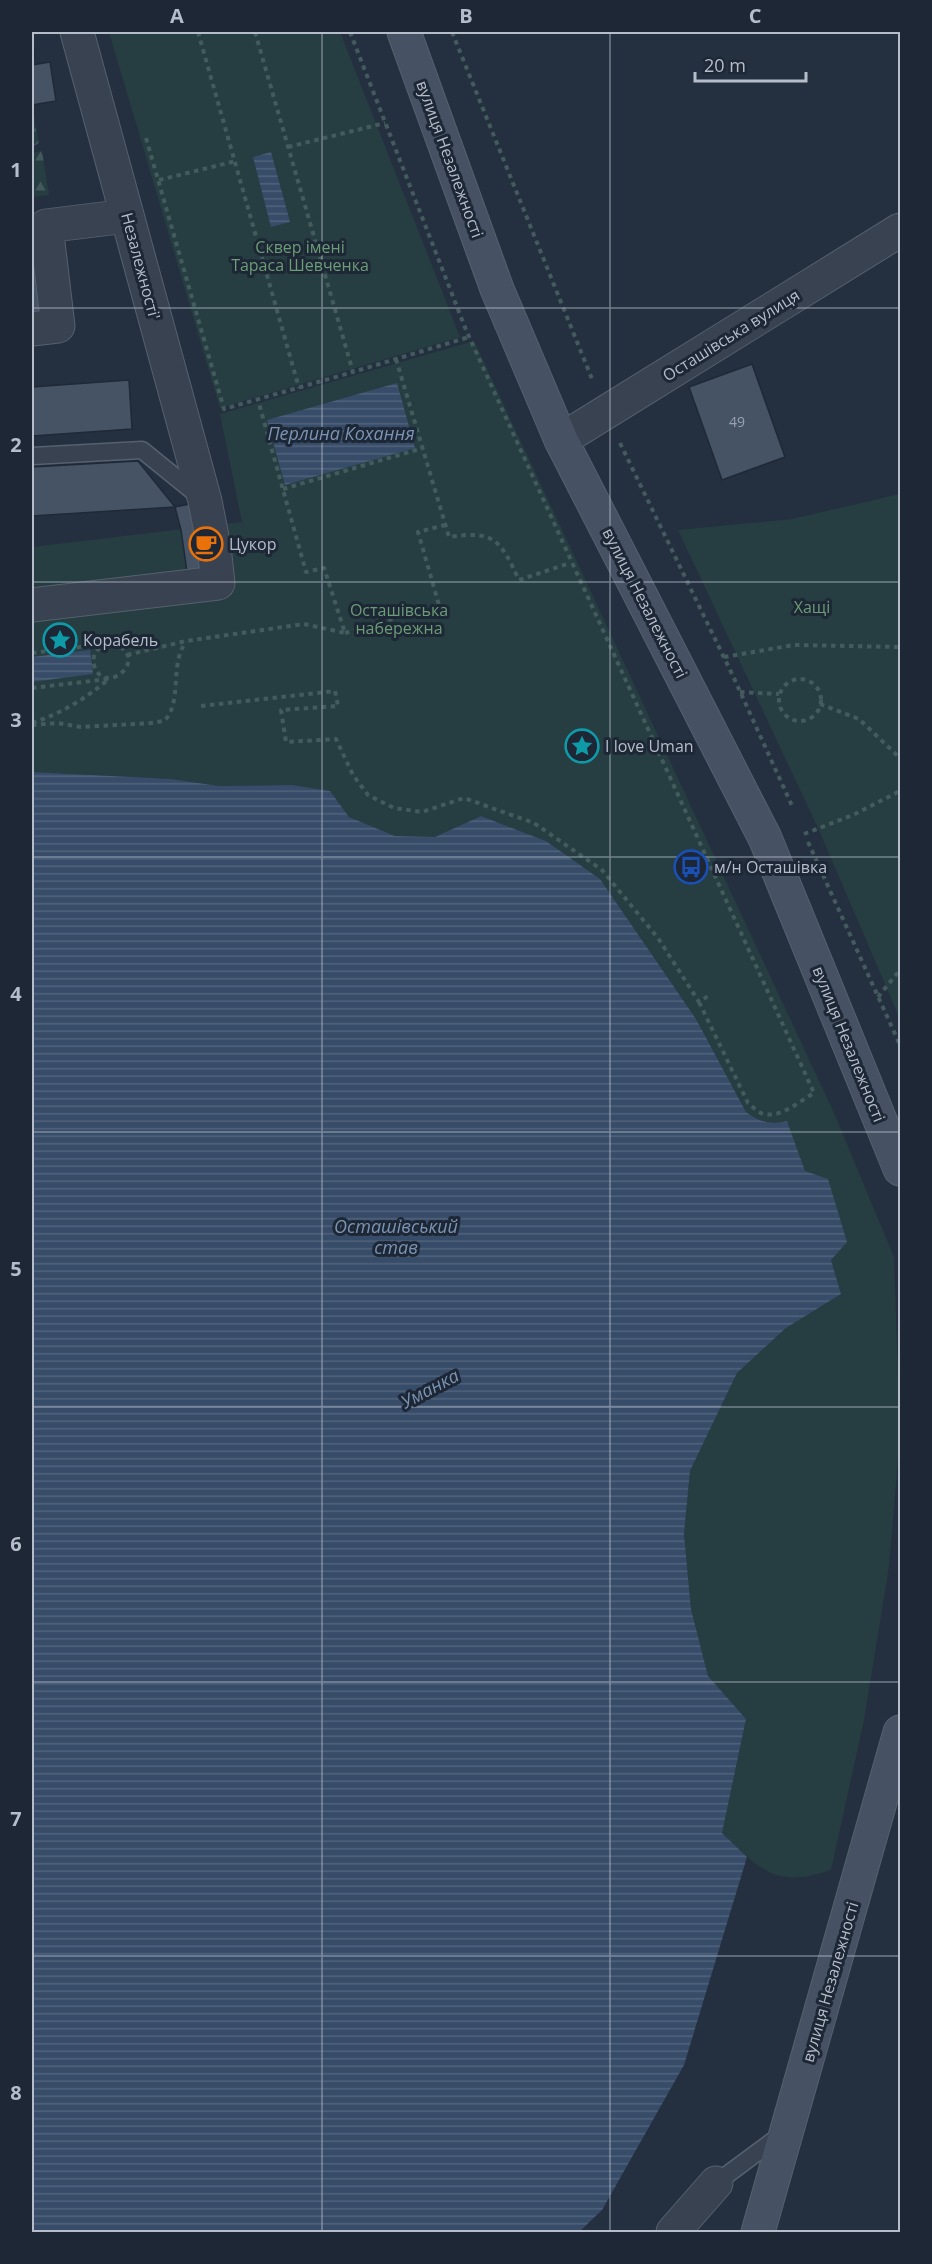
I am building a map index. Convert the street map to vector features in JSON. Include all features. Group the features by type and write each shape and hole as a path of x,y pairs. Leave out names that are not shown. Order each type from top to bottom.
{"main road":[{"name":"вулиця Незалежності","path":"404,32 497,289 561,440 765,838 900,1169"},
{"name":"вулиця Незалежності","path":"758,2232 900,1732"}],"street":[{"name":"Незалежності'","path":"32,605 218,583 205,501 77,32"},
{"path":"32,329 58,326 39,227 127,216"},
{"name":"Осташівська вулиця","path":"561,440 900,230"},
{"path":"673,2232 716,2183"}],"lane":[{"path":"32,456 142,450 205,501"},
{"path":"716,2183 787,2130"}],"path":[{"path":"198,32 299,388"},
{"path":"255,32 353,372"},
{"path":"201,706 335,691 338,706 281,710 286,742 336,739 353,775 368,795 394,808 422,812 464,798 534,823 602,870 658,938 699,1002 748,1103 762,1114 773,1114 791,1107 814,1093 469,337 350,32"},
{"path":"452,32 606,414 795,812"},
{"path":"288,147 385,123"},
{"path":"144,131 224,409 469,337"},
{"path":"159,180 236,161"},
{"path":"396,359 449,537 473,533 487,536 502,547 519,580 570,562"},
{"path":"258,400 306,572 324,568 345,633"},
{"path":"283,489 423,448"},
{"path":"127,655 186,641 304,624 345,633 440,605 418,532 445,525"},
{"path":"32,724 58,723 81,727 164,721 171,708 178,651 186,641"},
{"path":"32,653 112,643 120,645 129,661 126,669 120,675 110,678 32,688"},
{"path":"102,645 95,651 93,660 96,670 110,678"},
{"path":"723,657 794,645 900,647"},
{"path":"32,724 78,703 110,678"},
{"path":"800,678 806,680 817,687 820,693 817,713 812,718 798,722 784,715 780,709 779,694 787,683 800,678"},
{"path":"740,692 779,694"},
{"path":"820,705 859,719 900,758"},
{"path":"804,834 853,815 900,790"},
{"path":"800,823 900,1046"},
{"path":"878,998 900,970"},
{"path":"699,1002 708,996"}],"green space":[{"name":"Сквер імені Тараса Шевченка","path":"109,32 340,32 460,337 220,408"},
{"path":"32,106 39,144 32,146"},
{"path":"42,151 49,195 32,197 32,153"},
{"name":"Осташівська набережна","path":"474,341 834,1113 894,1257 900,1435 889,1567 864,1720 831,1870 812,1875 796,1877 770,1873 722,1833 746,1719 708,1676 691,1609 684,1534 690,1471 737,1373 786,1328 841,1294 805,1171 787,1121 765,1122 746,1112 696,1019 600,879 546,841 481,816 435,837 395,836 349,817 330,791 292,785 219,786 171,779 32,772 32,547 242,522 220,414"},
{"name":"Хащі","path":"900,494 900,1019 818,828 678,530 792,519"}],"water":[{"path":"271,152 290,222 271,227 253,157"},
{"name":"Перлина Кохання","path":"397,383 415,448 285,485 267,420"},
{"path":"90,650 93,674 32,682 32,657"},
{"name":"Осташівський став","path":"32,772 171,779 219,786 292,785 330,791 349,817 395,836 435,837 481,816 546,841 600,879 696,1019 746,1112 765,1122 787,1121 805,1171 828,1179 847,1242 831,1260 841,1294 786,1328 737,1373 690,1471 684,1534 691,1609 708,1676 746,1719 722,1833 747,1857 684,2065 602,2210 579,2232 32,2232"}],"building":[{"path":"32,38 35,57 32,57"},
{"path":"50,62 56,101 32,105 32,65"},
{"path":"40,244 45,315 32,316 32,245"},
{"path":"752,364 785,457 722,480 689,387"},
{"path":"129,380 132,429 32,436 32,387"},
{"path":"138,461 175,507 32,516 32,467"},
{"path":"205,501 218,583 189,586 181,530 175,507"}],"place":[{"name":"Цукор","path":"206,544"},
{"name":"Корабель","path":"60,640"},
{"name":"I love Uman","path":"582,746"},
{"name":"м/н Осташівка","path":"691,867"}],"water label":[{"name":"Уманка","path":"430,1389"}]}
